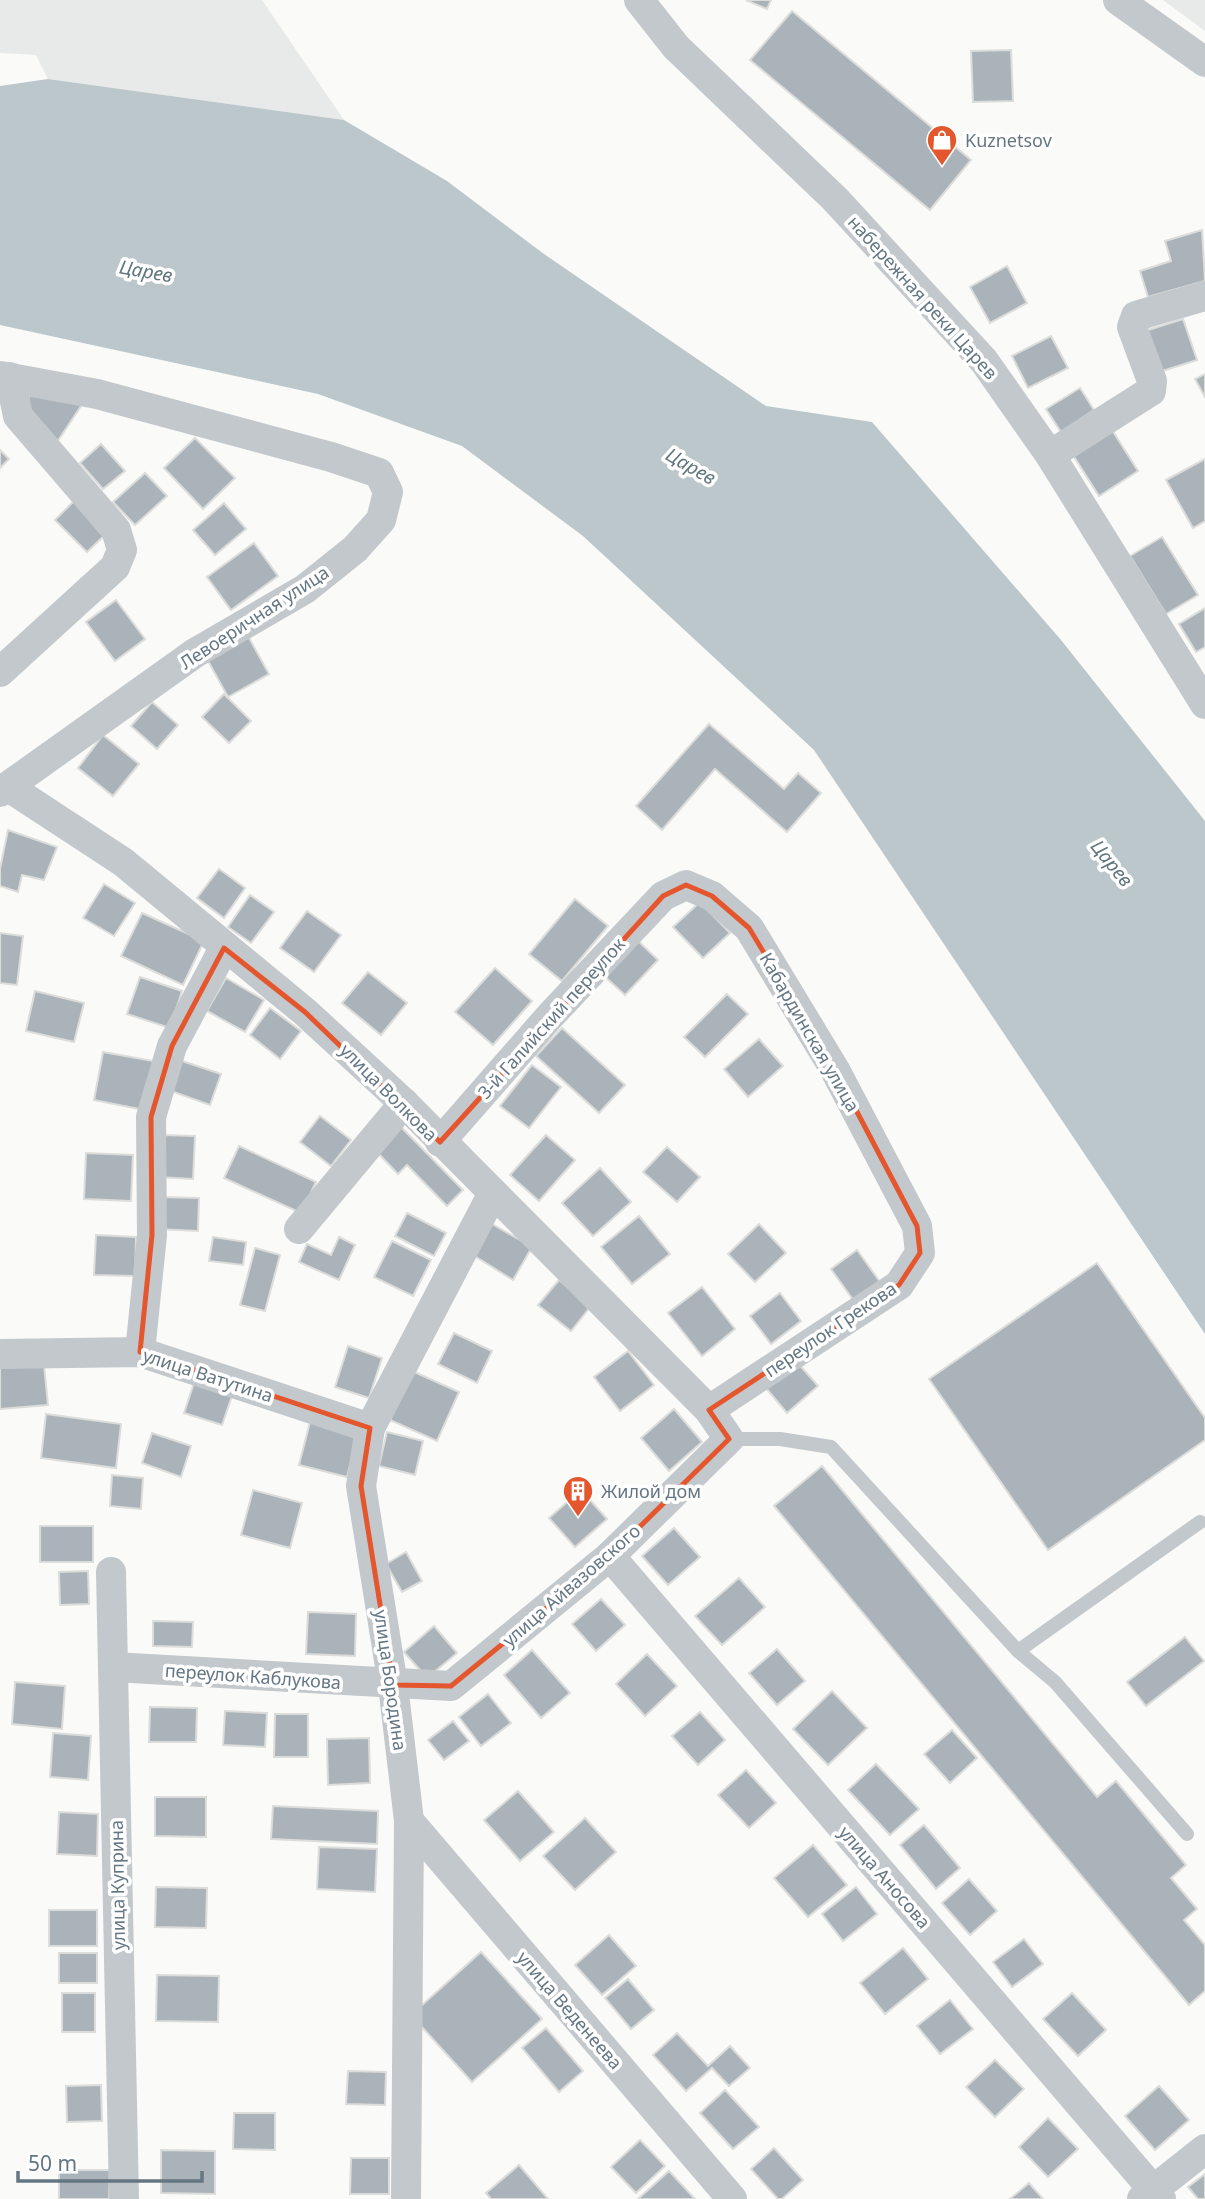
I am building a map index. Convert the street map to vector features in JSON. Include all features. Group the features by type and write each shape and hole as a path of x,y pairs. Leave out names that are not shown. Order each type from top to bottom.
{"street":[{"name":"набережная реки Царев","path":"639,0 676,47 835,199 984,361 1050,456 1205,704"},
{"path":"1118,0 1203,68"},
{"path":"1050,456 1151,391 1152,381 1132,327 1136,316 1205,296"},
{"path":"0,672 115,567 122,550 116,530 18,416 5,377"},
{"name":"Левоеричная улица","path":"5,377 96,394 331,457 379,473 388,492 381,520 355,549 305,589 195,653 5,790"},
{"name":"улица Волкова","path":"5,790 123,862 224,948 305,1012 404,1103 709,1410 729,1439"},
{"name":"Кабардинская улица","path":"663,896 686,885 712,896 749,928 835,1070 917,1226"},
{"name":"3-й Галийский переулок","path":"440,1142 551,1015 663,896"},
{"path":"140,1352 152,1235 151,1117 172,1046 224,948"},
{"path":"299,1229 404,1103"},
{"name":"улица Бородина","path":"406,2199 409,1821 393,1685 361,1486 370,1428 493,1193"},
{"name":"переулок Грекова","path":"709,1410 899,1285 920,1253 917,1226"},
{"name":"улица Ватутина","path":"0,1354 140,1352 370,1428"},
{"name":"улица Айвазовского","path":"393,1685 451,1686 610,1556 729,1439"},
{"name":"улица Аносова","path":"610,1556 1152,2196"},
{"name":"улица Куприна","path":"111,1572 124,2199"},
{"name":"переулок Каблукова","path":"113,1667 393,1685"},
{"name":"улица Веденеева","path":"409,1821 732,2199"},
{"path":"1152,2196 1205,2149"}],"lane":[{"path":"729,1439 780,1439 831,1447 1018,1651 1055,1682 1187,1834"},
{"path":"1018,1651 1200,1522"}],"highlighted area":[{"path":"686,885 712,896 749,928 835,1070 917,1226 920,1253 899,1285 709,1410 729,1439 610,1556 451,1686 393,1685 361,1486 370,1428 140,1352 152,1235 151,1117 172,1046 224,948 305,1012 440,1142 663,896"}],"shaded area":[{"path":"0,0 262,0 344,120 48,79 36,55 0,53"},
{"path":"1163,0 1205,0 1205,31"}],"water":[{"name":"Царев","path":"48,79 344,120 447,181 544,254 766,406 872,422 1061,640 1205,821 1205,1334 814,750 583,536 462,446 318,394 0,325 0,86"}],"building":[{"path":"746,0 771,0 767,9"},
{"path":"792,11 971,160 930,210 750,60"},
{"path":"1011,50 1013,101 973,102 971,51"},
{"path":"1202,230 1205,281 1148,297 1140,271 1171,261 1165,241"},
{"path":"1007,266 1027,303 990,323 970,287"},
{"path":"1183,319 1197,360 1159,372 1145,331"},
{"path":"1051,336 1068,368 1028,388 1012,356"},
{"path":"1205,374 1205,397 1195,379"},
{"path":"1080,388 1094,410 1061,432 1046,409"},
{"path":"32,389 85,400 53,448 23,414"},
{"path":"1112,430 1138,471 1099,496 1073,455"},
{"path":"195,438 235,478 203,509 164,468"},
{"path":"101,444 125,471 103,489 80,463"},
{"path":"0,450 9,459 0,468"},
{"path":"1205,459 1205,521 1193,528 1166,480"},
{"path":"145,473 167,496 135,525 113,502"},
{"path":"77,498 110,530 87,552 55,520"},
{"path":"224,503 246,529 215,555 193,530"},
{"path":"1162,537 1198,595 1166,614 1130,556"},
{"path":"254,543 278,576 231,610 207,577"},
{"path":"116,600 145,639 115,661 86,622"},
{"path":"1205,608 1205,647 1196,652 1179,624"},
{"path":"248,636 269,674 228,697 207,659"},
{"path":"224,694 251,721 229,743 202,717"},
{"path":"152,702 178,725 157,749 131,726"},
{"path":"709,724 784,789 798,773 821,793 787,832 715,769 662,830 636,806"},
{"path":"103,735 139,764 113,796 78,768"},
{"path":"8,830 57,847 44,880 22,875 18,892 0,886 0,869"},
{"path":"219,869 245,888 224,918 197,898"},
{"path":"104,884 135,903 114,936 83,918"},
{"path":"250,895 274,912 251,943 228,927"},
{"path":"575,899 608,926 562,981 529,954"},
{"path":"700,902 730,933 703,958 673,927"},
{"path":"307,911 341,935 314,972 280,948"},
{"path":"142,913 204,941 183,985 121,956"},
{"path":"0,933 23,936 17,985 0,983"},
{"path":"635,938 658,960 625,995 601,973"},
{"path":"495,968 532,1001 493,1045 455,1012"},
{"path":"368,972 407,1003 381,1035 342,1003"},
{"path":"140,977 182,991 170,1028 127,1014"},
{"path":"226,978 264,1000 245,1032 207,1011"},
{"path":"35,991 84,1003 74,1042 26,1031"},
{"path":"727,994 748,1014 705,1057 684,1037"},
{"path":"270,1008 301,1031 280,1059 250,1035"},
{"path":"562,1028 625,1085 599,1113 536,1056"},
{"path":"759,1039 783,1066 748,1097 724,1069"},
{"path":"103,1052 153,1061 144,1110 94,1100"},
{"path":"182,1061 221,1074 210,1105 171,1091"},
{"path":"532,1065 561,1087 529,1128 500,1106"},
{"path":"320,1116 351,1140 331,1166 300,1142"},
{"path":"400,1126 463,1190 447,1206 407,1165 398,1174 375,1150"},
{"path":"160,1135 195,1136 193,1179 158,1177"},
{"path":"546,1135 575,1160 539,1201 510,1175"},
{"path":"239,1146 316,1182 301,1213 224,1178"},
{"path":"667,1147 700,1177 677,1202 643,1172"},
{"path":"86,1153 133,1155 131,1201 84,1199"},
{"path":"600,1168 631,1202 593,1236 562,1203"},
{"path":"158,1197 199,1198 198,1231 158,1229"},
{"path":"407,1213 446,1233 434,1256 395,1236"},
{"path":"639,1216 670,1254 632,1284 601,1247"},
{"path":"492,1224 532,1247 513,1280 473,1255"},
{"path":"759,1224 786,1253 755,1282 728,1254"},
{"path":"96,1235 136,1237 135,1276 94,1275"},
{"path":"213,1237 246,1242 243,1265 209,1261"},
{"path":"339,1237 355,1245 339,1280 299,1262 307,1244 331,1255"},
{"path":"392,1241 431,1260 413,1296 374,1277"},
{"path":"255,1248 280,1255 265,1311 240,1305"},
{"path":"857,1250 880,1282 854,1301 831,1269"},
{"path":"1097,1263 1205,1418 1205,1440 1048,1550 929,1379"},
{"path":"559,1280 591,1306 571,1331 538,1305"},
{"path":"702,1287 735,1329 702,1356 668,1313"},
{"path":"780,1293 801,1321 771,1344 750,1316"},
{"path":"454,1333 492,1351 477,1383 438,1364"},
{"path":"348,1346 382,1358 369,1398 335,1387"},
{"path":"628,1351 654,1385 620,1411 594,1377"},
{"path":"797,1362 818,1386 787,1413 766,1388"},
{"path":"44,1365 48,1405 0,1409 0,1368"},
{"path":"412,1371 459,1392 437,1441 390,1420"},
{"path":"194,1383 232,1396 222,1425 184,1413"},
{"path":"674,1409 702,1442 669,1471 641,1438"},
{"path":"46,1414 121,1424 116,1468 41,1458"},
{"path":"310,1422 358,1434 347,1477 299,1465"},
{"path":"387,1432 423,1441 415,1475 379,1466"},
{"path":"152,1433 191,1446 181,1477 142,1463"},
{"path":"822,1466 1097,1797 1116,1781 1186,1865 1171,1878 1197,1909 1184,1920 1205,1945 1205,1991 1189,2005 774,1506"},
{"path":"112,1475 143,1478 141,1509 110,1506"},
{"path":"253,1490 302,1503 290,1548 241,1535"},
{"name":"Жилой дом","path":"581,1490 607,1519 575,1547 549,1518"},
{"path":"40,1526 93,1526 93,1562 40,1562"},
{"path":"674,1528 700,1557 668,1585 642,1556"},
{"path":"406,1552 422,1581 402,1592 386,1564"},
{"path":"88,1571 89,1604 60,1605 59,1572"},
{"path":"739,1578 765,1607 722,1645 695,1616"},
{"path":"601,1599 625,1625 596,1651 572,1624"},
{"path":"308,1612 356,1614 355,1656 306,1654"},
{"path":"153,1621 193,1622 192,1647 153,1646"},
{"path":"434,1626 457,1653 427,1678 404,1652"},
{"path":"1185,1637 1204,1661 1146,1706 1127,1682"},
{"path":"777,1649 805,1681 777,1705 749,1673"},
{"path":"532,1650 570,1693 541,1718 504,1675"},
{"path":"647,1654 677,1686 645,1716 616,1684"},
{"path":"15,1682 65,1686 62,1729 12,1724"},
{"path":"832,1691 867,1728 828,1765 793,1729"},
{"path":"488,1694 511,1723 481,1746 459,1717"},
{"path":"150,1707 197,1708 196,1742 149,1742"},
{"path":"225,1711 267,1713 265,1747 223,1745"},
{"path":"700,1712 725,1740 698,1765 672,1736"},
{"path":"275,1714 308,1714 308,1757 274,1757"},
{"path":"453,1721 469,1741 444,1760 428,1740"},
{"path":"952,1730 977,1758 950,1783 924,1754"},
{"path":"53,1733 91,1736 88,1780 50,1777"},
{"path":"369,1738 370,1783 328,1785 327,1739"},
{"path":"876,1764 919,1809 890,1835 848,1790"},
{"path":"746,1770 776,1803 749,1828 718,1795"},
{"path":"518,1791 554,1832 520,1861 484,1820"},
{"path":"155,1797 206,1797 206,1837 155,1836"},
{"path":"273,1806 378,1811 377,1844 271,1839"},
{"path":"59,1812 98,1814 97,1856 57,1854"},
{"path":"585,1818 616,1852 575,1890 543,1856"},
{"path":"924,1825 960,1868 936,1889 900,1845"},
{"path":"813,1845 847,1885 808,1917 774,1878"},
{"path":"319,1847 377,1849 375,1892 317,1889"},
{"path":"969,1879 997,1911 970,1935 942,1903"},
{"path":"156,1887 207,1888 206,1928 155,1927"},
{"path":"856,1887 877,1914 843,1941 822,1914"},
{"path":"49,1910 97,1910 97,1946 49,1946"},
{"path":"609,1935 636,1966 602,1995 575,1965"},
{"path":"1024,1939 1043,1964 1012,1987 993,1962"},
{"path":"903,1948 928,1979 885,2014 860,1983"},
{"path":"481,1952 542,2019 472,2082 411,2015"},
{"path":"59,1953 97,1953 97,1983 59,1983"},
{"path":"157,1975 219,1976 218,2022 156,2021"},
{"path":"628,1979 654,2010 631,2029 605,1998"},
{"path":"62,1993 95,1993 95,2032 62,2032"},
{"path":"1072,1993 1106,2030 1078,2056 1043,2019"},
{"path":"950,2000 973,2029 940,2054 917,2026"},
{"path":"546,2028 583,2071 559,2092 522,2048"},
{"path":"677,2033 708,2066 730,2046 750,2068 729,2086 712,2068 686,2091 653,2055"},
{"path":"995,2060 1024,2089 995,2117 966,2087"},
{"path":"348,2071 386,2072 385,2105 346,2104"},
{"path":"101,2085 102,2121 67,2122 66,2086"},
{"path":"1159,2086 1189,2120 1155,2150 1125,2116"},
{"path":"725,2090 759,2127 733,2149 700,2113"},
{"path":"234,2113 275,2113 275,2150 233,2149"},
{"path":"1048,2118 1078,2149 1048,2177 1019,2147"},
{"path":"640,2140 665,2166 636,2193 611,2167"},
{"path":"774,2148 803,2180 782,2199 778,2199 751,2169"},
{"path":"161,2150 215,2151 215,2194 161,2193"},
{"path":"351,2158 389,2158 389,2194 350,2194"},
{"path":"519,2165 548,2199 491,2199 486,2193"},
{"path":"59,2170 110,2170 109,2199 59,2199"},
{"path":"669,2171 695,2199 639,2198"},
{"path":"1205,2174 1205,2199 1198,2199 1188,2187"},
{"path":"1029,2183 1043,2199 1010,2199"}],"place":[{"name":"Kuznetsov","path":"942,167"},
{"name":"Жилой дом","path":"578,1518"}]}
